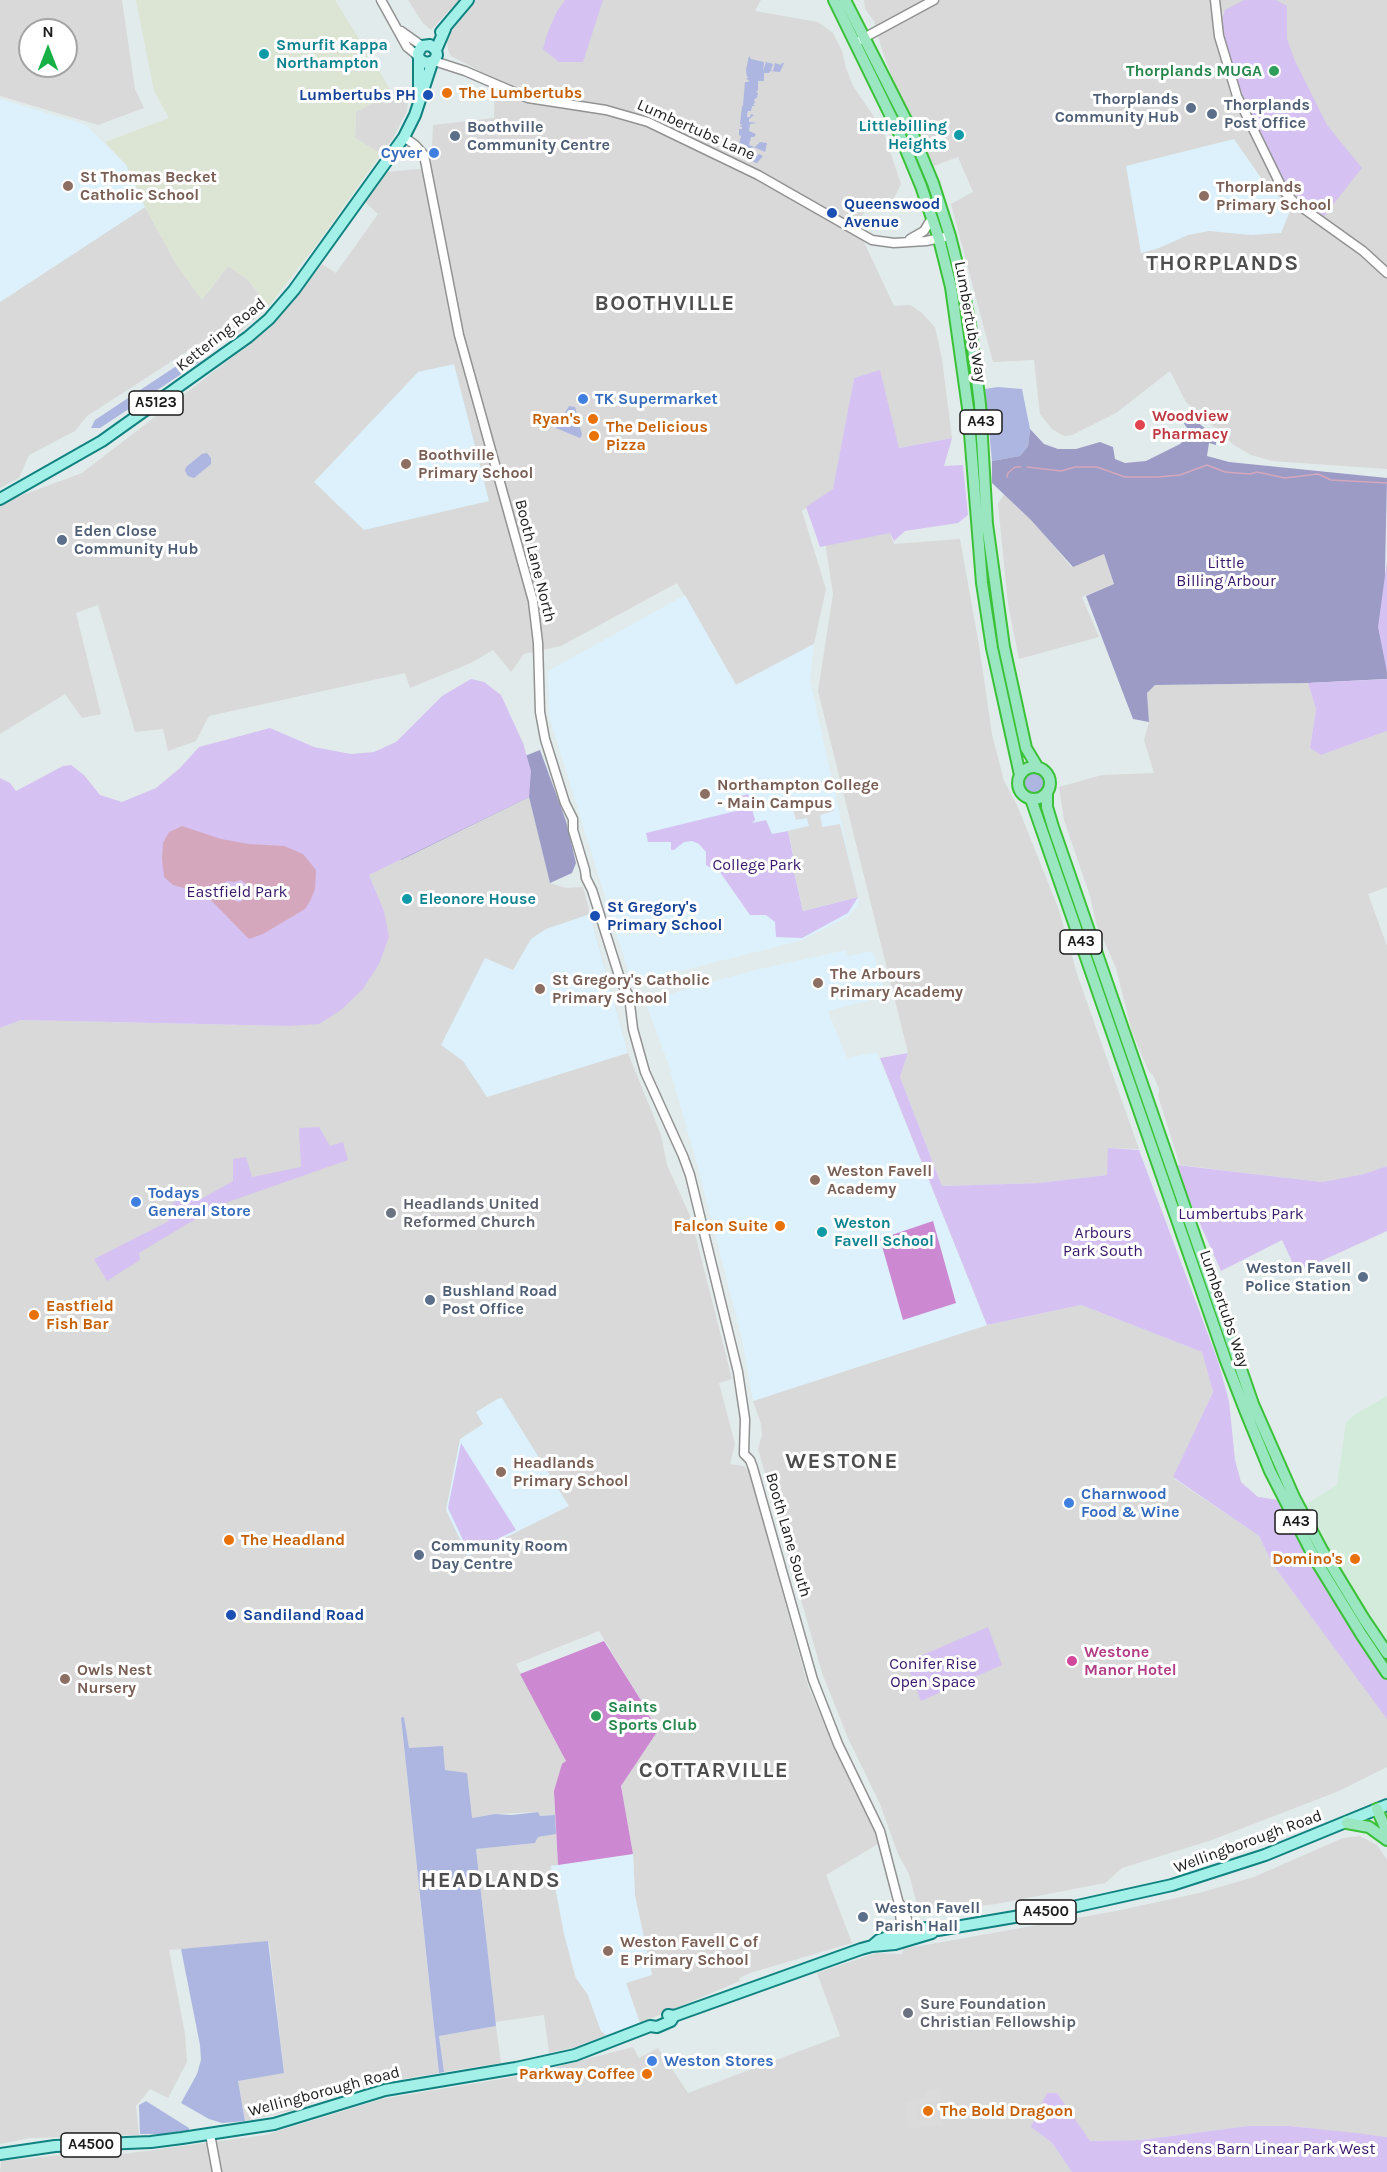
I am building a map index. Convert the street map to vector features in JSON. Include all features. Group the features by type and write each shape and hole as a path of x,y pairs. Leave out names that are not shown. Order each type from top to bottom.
{"highway":[{"name":"Lumbertubs Way","path":"834,0 910,128 933,183 950,236 970,324 980,404 987,524 1004,647 1026,748 1038,768"},
{"name":"Lumbertubs Way","path":"846,0 859,40 932,218 951,287 965,377 987,615 1020,775"},
{"path":"1020,775 1028,768 1038,768"},
{"name":"A43","path":"1038,768 1048,776 1047,792"},
{"name":"A43","path":"1020,775 1019,790 1030,799"},
{"name":"Lumbertubs Way","path":"1047,792 1047,807 1053,827 1253,1404 1294,1497 1322,1550 1364,1620 1387,1653"},
{"path":"1030,799 1040,798 1047,792"},
{"name":"Lumbertubs Way","path":"1030,799 1222,1352 1245,1410 1270,1471 1315,1559 1387,1672"},
{"path":"1384,1808 1387,1832"},
{"path":"1347,1823 1369,1827 1387,1840"}],"main road":[{"name":"A5123","path":"427,54 468,0"},
{"name":"Kettering Road","path":"419,102 419,73 427,54"},
{"name":"Kettering Road","path":"0,499 102,441 238,344 269,319 294,290 404,137 419,102 427,54"},
{"name":"Wellingborough Road","path":"872,1946 879,1940 906,1934 928,1935 938,1930 1073,1907 1172,1885 1239,1865 1384,1808"},
{"name":"Wellingborough Road","path":"0,2154 45,2147 151,2142 274,2124 385,2090 552,2061 591,2050 650,2026 658,2026 671,2021 674,2016 872,1946 895,1944 906,1934"}],"street":[{"path":"381,0 414,57 419,73"},
{"path":"859,40 934,0"},
{"path":"1215,0 1219,36 1237,96 1273,174 1283,190 1306,212 1363,251 1387,273"},
{"path":"399,29 427,54"},
{"path":"407,47 427,54"},
{"name":"Lumbertubs Lane","path":"427,54 528,98 606,110 648,122 767,180 867,238 881,242 901,243 926,242 950,236"},
{"name":"Booth Lane North","path":"404,137 424,154 459,335 533,601 538,643 539,705 545,739 565,803 573,819 573,830 586,878 621,982 630,996"},
{"path":"901,243 924,231 932,218"},
{"name":"Booth Lane South","path":"630,996 630,1009 638,1051 689,1172 713,1264 740,1383 745,1419 744,1454 753,1468 813,1680 838,1744 877,1824 906,1934"},
{"path":"210,2134 217,2172"}],"shaded area":[{"path":"0,0 122,0 135,89 144,108 98,125 0,96"},
{"path":"136,0 335,0 392,92 356,112 355,138 381,154 269,306 247,279 228,266 202,300 176,264 145,207 126,165 105,142 169,118 154,91"},
{"path":"408,0 459,0 431,30 422,22"},
{"path":"475,0 761,0 755,11 818,22 833,33 842,51 853,86 883,130 901,184 890,206 877,212 867,208 856,225 894,306 910,305 922,313 935,327 942,359 952,438 898,448 880,371 854,378 833,490 802,511 826,589 814,644 736,685 677,583 561,646 524,654 511,672 493,650 471,663 410,688 405,673 209,716 196,741 168,751 163,729 135,732 98,605 76,613 101,714 82,718 65,694 0,734 0,506 17,497 82,473 269,329 322,264 336,273 378,214 364,201 385,172 431,168 433,125 494,118 495,79 451,56 448,50 447,41 454,26"},
{"path":"864,0 1387,0 1387,469 1272,461 1251,455 1234,445 1186,402 1170,371 1116,413 1072,435 1064,436 1052,429 1040,414 1034,360 993,362 951,204 973,192 958,157 934,166 898,93 874,21 865,9"},
{"path":"749,56 751,59 764,62 763,71 766,62 773,64 771,70 773,71 775,63 781,65 784,63 780,72 764,73 764,81 758,81 757,98 754,99 753,104 755,106 752,106 751,111 747,114 747,117 754,115 749,122 757,123 750,124 749,131 756,134 751,137 749,145 755,147 760,142 767,143 765,152 754,147 750,148 748,156 754,158 759,154 763,156 757,163 741,158 743,154 737,152 741,136 739,129 742,129 739,126 743,125 740,124 745,82 749,80 746,79 749,77 747,77 746,70"},
{"path":"409,90 407,111 393,138 381,154 355,138 356,112 392,92"},
{"name":"St Thomas Becket Catholic School","path":"0,99 86,125 126,165 145,207 0,302"},
{"name":"Thorplands Primary School","path":"1234,139 1264,182 1291,209 1281,233 1251,235 1209,231 1188,235 1141,253 1126,166"},
{"path":"145,207 176,264 202,300 228,266 247,279 269,306 235,336 225,327 87,416 75,431 29,455 19,478 0,488 0,302"},
{"path":"196,353 201,361 100,428 91,428 95,420"},
{"name":"Boothville Primary School","path":"454,364 489,501 364,530 314,482 418,372"},
{"path":"998,387 1022,389 1030,429 1028,446 1020,456 992,461 985,389"},
{"path":"569,406 575,407 582,435 580,438 556,428"},
{"path":"207,453 211,458 211,464 194,478 188,476 185,471 186,467 202,454"},
{"path":"1004,494 1034,522 1071,567 1104,554 1114,584 1082,597 1099,637 1019,659 1008,604 998,504"},
{"path":"889,530 894,544 960,539 992,734 1004,781 1017,805 1059,910 1077,974 1139,1149 1109,1148 1107,1175 1039,1183 942,1186 900,1077 908,1053 818,691 833,594 825,542"},
{"name":"Northampton College - Main Campus","path":"685,595 736,685 814,644 810,680 859,903 849,916 800,941 640,981 630,977 549,716 548,671"},
{"path":"1308,683 1316,709 1310,748 1321,755 1387,731 1387,887 1368,894 1387,946 1387,1166 1364,1174 1322,1182 1180,1165 1158,1096 1159,1089 1132,1032 1116,968 1096,923 1090,896 1064,820 1059,787 1102,775 1154,773 1144,740 1149,722 1147,693 1155,685"},
{"path":"1033,771 1042,774 1045,783 1042,792 1033,795 1024,792 1021,783 1024,774"},
{"path":"529,797 550,883 566,888 583,887 628,1053 661,1135 667,1165 691,1218 732,1379 719,1383 735,1444 730,1464 744,1466 749,1472 808,1686 845,1771 874,1829 878,1844 826,1875 852,1943 750,1973 739,1978 740,1981 640,2023 626,1983 652,1974 635,1896 633,1854 621,1786 659,1729 640,1704 642,1702 599,1631 516,1664 566,1761 554,1791 555,1815 540,1816 538,1812 495,1814 472,1818 445,1771 409,1749 404,1718 401,1719 439,2073 378,2083 336,2095 333,2092 322,2094 316,2102 290,2111 245,2121 238,2081 284,2072 269,1942 169,1950 185,2034 187,2062 168,2098 150,2089 136,2106 139,2135 30,2138 0,2144 0,1028 21,1020 288,1026 384,911 369,875"},
{"path":"832,800 834,811 820,815 822,827 840,824 858,897 803,911 788,831 809,826 807,818 796,820 793,809"},
{"path":"182,826 221,839 249,844 284,846 303,854 316,870 315,889 310,901 305,909 263,934 249,939 205,894 173,885 164,877 163,843 169,832","holes":["241,880 250,887 249,894 240,902 235,901 221,885 227,881"]},
{"name":"St Gregory's Catholic Primary School","path":"590,914 628,1053 487,1097 463,1061 441,1045 485,958 513,970 531,939 546,929"},
{"name":"Weston Favell Academy","path":"846,950 848,956 873,951 886,996 828,1011 847,1058 877,1052 987,1325 753,1401 742,1339 697,1164 668,1063 645,1001 751,971"},
{"path":"933,1221 956,1303 903,1320 880,1239"},
{"path":"1081,1305 1202,1352 1213,1392 1173,1478 1259,1536 1273,1565 1387,1718 1387,1767 1339,1791 1212,1840 1122,1868 1105,1883 996,1904 924,1912 917,1905 909,1874 898,1854 880,1804 848,1738 822,1673 758,1449 762,1435 761,1424 753,1401 987,1325"},
{"path":"1387,1396 1387,1643 1320,1535 1306,1504 1337,1485 1346,1423 1354,1415"},
{"name":"Headlands Primary School","path":"502,1398 569,1506 468,1556 446,1510 460,1439 483,1424 476,1412"},
{"name":"Saints Sports Club","path":"604,1641 642,1702 640,1704 659,1729 621,1786 633,1854 558,1865 554,1791 562,1764 566,1761 520,1674"},
{"path":"404,1717 409,1748 443,1746 445,1770 467,1773 472,1818 495,1814 538,1812 540,1816 555,1815 556,1834 538,1837 535,1843 476,1849 496,2026 439,2036 444,2072 439,2073 401,1718"},
{"path":"556,1834 558,1865 551,1866 572,1965 576,1978 588,1995 601,2031 606,2035 576,2047 549,2053 544,2015 495,2022 476,1849 535,1843 538,1837"},
{"path":"1360,1836 1377,1845 1387,1860 1387,2137 1290,2126 1248,2126 1139,2140 1089,2141 1057,2094 1032,2127 1052,2143 1072,2172 0,2172 1,2161 61,2155 123,2154 265,2135 382,2099 525,2075 633,2047 639,2058 658,2048 688,2093 840,2036 817,1973 876,1953 902,1954 903,1949 1116,1911 1199,1893 1254,1877 1343,1838"},
{"name":"Weston Favell C of E Primary School","path":"633,1854 635,1896 652,1975 626,1983 640,2023 606,2035 601,2031 588,1995 576,1978 564,1934 551,1866"},
{"path":"268,1941 284,2073 238,2081 245,2121 222,2123 209,2119 181,2103 197,2074 201,2060 181,1949"},
{"path":"496,2026 501,2063 444,2072 439,2036"},
{"path":"939,2088 941,2100 915,2106 918,2120 941,2116 943,2125 908,2129 905,2102 925,2097 925,2091"},
{"path":"146,2101 189,2130 165,2134 140,2134 139,2105"}],"green space":[{"path":"565,0 603,0 583,62 559,62 543,49 557,11"},
{"path":"1244,0 1276,0 1287,6 1287,39 1295,61 1327,125 1362,168 1324,216 1301,201 1286,185 1239,87 1225,40 1222,21 1225,10"},
{"path":"880,370 899,448 952,438 944,466 963,465 968,515 958,523 905,531 894,541 890,533 820,547 806,507 833,489 854,378"},
{"name":"Little Billing Arbour","path":"1189,413 1202,426 1216,435 1216,445 1209,443 1207,456 1229,462 1387,478 1385,570 1387,679 1308,683 1155,685 1147,693 1149,722 1133,719 1086,596 1114,584 1104,554 1073,567 1031,520 992,483 992,461 1020,456 1028,446 1030,429 1044,444 1058,449 1076,449 1100,442 1113,447 1115,459 1125,463 1146,461 1180,444 1191,434 1181,419"},
{"path":"1387,561 1387,672 1378,627"},
{"name":"Eastfield Park","path":"471,679 484,682 501,695 523,743 531,771 529,797 369,875 384,911 389,937 379,964 363,989 341,1010 319,1024 288,1026 21,1020 0,1028 0,778 10,783 16,791 63,766 71,765 84,775 100,795 122,802 156,788 180,768 199,747 270,728 314,747 351,754 374,752 396,742 442,696"},
{"path":"1387,679 1387,731 1321,755 1310,748 1316,709 1308,683"},
{"path":"540,750 566,821 576,863 572,873 550,883 529,797 401,860 372,817"},
{"name":"College Park","path":"748,794 755,820 752,823 766,820 772,834 788,831 803,911 858,897 848,913 802,938 776,937 775,922 766,915 750,915 715,865 711,868 706,865 706,852 699,844 692,841 684,842 671,850 671,842 648,842 646,833 744,809 741,796"},
{"name":"Arbours Park South","path":"908,1053 900,1077 942,1186 1039,1183 1107,1175 1108,1148 1139,1150 1218,1361 1229,1401 1235,1460 1241,1482 1258,1497 1279,1500 1308,1557 1356,1635 1387,1679 1387,1719 1273,1565 1259,1536 1173,1477 1213,1392 1202,1352 1081,1305 987,1325 880,1058"},
{"path":"319,1127 330,1146 343,1142 348,1160 228,1202 139,1253 140,1260 107,1281 94,1259 169,1221 163,1210 180,1198 201,1199 233,1181 233,1159 246,1157 252,1177 301,1167 299,1128"},
{"name":"Lumbertubs Park","path":"1177,1165 1322,1182 1364,1174 1387,1166 1387,1231 1297,1272 1282,1240 1221,1271 1185,1190"},
{"path":"461,1443 516,1530 469,1553 448,1508"},
{"name":"Conifer Rise Open Space","path":"988,1627 1002,1665 921,1701 906,1662"},
{"name":"Standens Barn Linear Park West","path":"1047,2093 1057,2093 1090,2141 1140,2140 1248,2126 1290,2126 1387,2137 1387,2172 1072,2172 1052,2143 1031,2127"}],"waterway":[{"path":"1027,467 1061,471 1075,467 1097,467 1125,477 1158,477 1180,475 1207,465 1225,472 1250,474 1257,472 1285,478 1318,474 1331,480 1387,483"},
{"path":"1007,477 1015,467 1021,467"}],"place":[{"name":"Smurfit Kappa Northampton","path":"264,54"},
{"name":"Thorplands MUGA","path":"1274,71"},
{"name":"The Lumbertubs","path":"447,93"},
{"name":"Lumbertubs PH","path":"428,95"},
{"name":"Thorplands Community Hub","path":"1191,108"},
{"name":"Thorplands Post Office","path":"1212,114"},
{"name":"Littlebilling Heights","path":"959,135"},
{"name":"Boothville Community Centre","path":"455,136"},
{"name":"Cyver","path":"434,153"},
{"name":"St Thomas Becket Catholic School","path":"68,186"},
{"name":"Thorplands Primary School","path":"1204,196"},
{"name":"Queenswood Avenue","path":"832,213"},
{"name":"TK Supermarket","path":"583,399"},
{"name":"Ryan's","path":"593,419"},
{"name":"Woodview Pharmacy","path":"1140,425"},
{"name":"The Delicious Pizza","path":"594,436"},
{"name":"Boothville Primary School","path":"406,464"},
{"name":"Eden Close Community Hub","path":"62,540"},
{"name":"Northampton College - Main Campus","path":"705,794"},
{"name":"Eleonore House","path":"407,899"},
{"name":"St Gregory's Primary School","path":"595,916"},
{"name":"The Arbours Primary Academy","path":"818,983"},
{"name":"St Gregory's Catholic Primary School","path":"540,989"},
{"name":"Weston Favell Academy","path":"815,1180"},
{"name":"Todays General Store","path":"136,1202"},
{"name":"Headlands United Reformed Church","path":"391,1213"},
{"name":"Falcon Suite","path":"780,1226"},
{"name":"Weston Favell School","path":"822,1232"},
{"name":"Weston Favell Police Station","path":"1363,1277"},
{"name":"Bushland Road Post Office","path":"430,1300"},
{"name":"Eastfield Fish Bar","path":"34,1315"},
{"name":"Headlands Primary School","path":"501,1472"},
{"name":"Charnwood Food & Wine","path":"1069,1503"},
{"name":"The Headland","path":"229,1540"},
{"name":"Community Room Day Centre","path":"419,1555"},
{"name":"Domino's","path":"1355,1559"},
{"name":"Sandiland Road","path":"231,1615"},
{"name":"Westone Manor Hotel","path":"1072,1661"},
{"name":"Owls Nest Nursery","path":"65,1679"},
{"name":"Saints Sports Club","path":"596,1716"},
{"name":"Weston Favell Parish Hall","path":"863,1917"},
{"name":"Weston Favell C of E Primary School","path":"608,1951"},
{"name":"Sure Foundation Christian Fellowship","path":"908,2013"},
{"name":"Weston Stores","path":"652,2061"},
{"name":"Parkway Coffee","path":"647,2074"},
{"name":"The Bold Dragoon","path":"928,2111"}],"district":[{"name":"THORPLANDS","path":"1223,264"},
{"name":"BOOTHVILLE","path":"665,304"},
{"name":"WESTONE","path":"842,1462"},
{"name":"COTTARVILLE","path":"714,1771"},
{"name":"HEADLANDS","path":"491,1881"}]}
